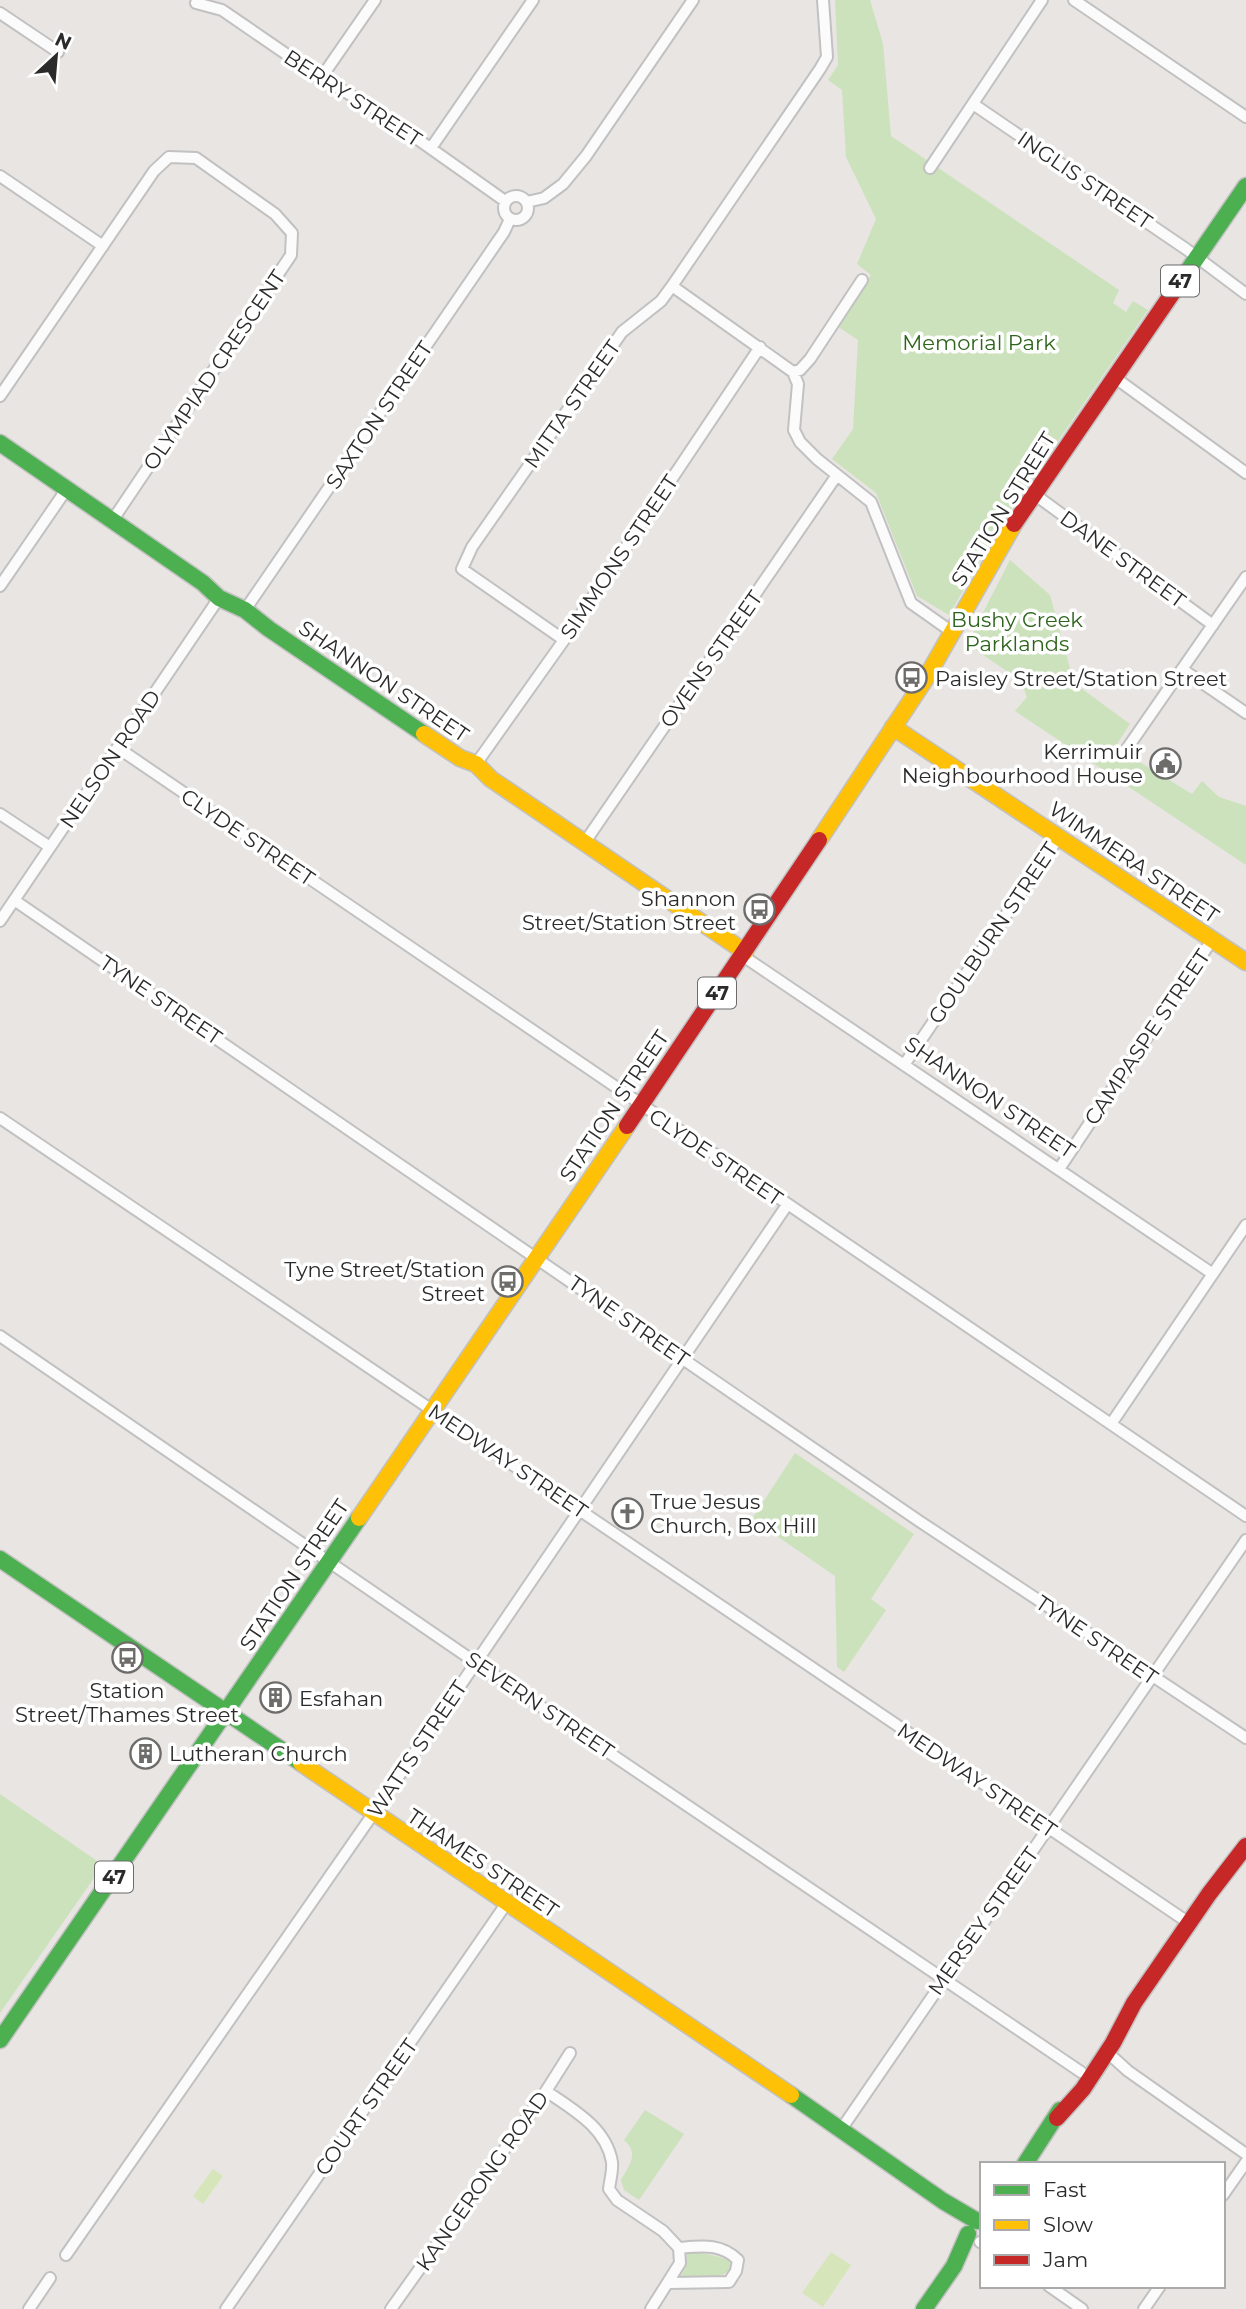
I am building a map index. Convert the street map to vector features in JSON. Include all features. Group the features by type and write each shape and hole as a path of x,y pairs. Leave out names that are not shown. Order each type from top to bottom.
{"main road":[{"name":"STATION STREET","path":"0,2040 744,954 926,678 1014,524 1246,186"},
{"name":"SHANNON STREET","path":"0,443 202,583 219,598 246,610 269,629 449,750 475,764 491,779 744,954"},
{"name":"WIMMERA STREET","path":"893,727 1246,962"},
{"name":"THAMES STREET","path":"0,1559 943,2201 978,2232"},
{"path":"1209,1894 1233,1848 1246,1834"},
{"path":"1056,2118 1083,2089 1134,2003 1209,1894 1246,1846"},
{"path":"1026,2162 1056,2118 1081,2072 1108,2033 1134,2003"},
{"path":"924,2309 978,2232"}],"street":[{"path":"321,78 375,0"},
{"path":"431,149 533,0"},
{"path":"527,202 544,198 563,184 586,156 693,0"},
{"name":"MITTA STREET","path":"564,640 462,569 472,547 622,332 661,301 827,57 823,0"},
{"path":"930,168 1042,0"},
{"path":"1074,0 1246,117"},
{"name":"BERRY STREET","path":"196,3 222,10 321,78 375,109 505,201"},
{"path":"0,13 58,52"},
{"name":"INGLIS STREET","path":"973,104 1246,294"},
{"name":"OLYMPIAD CRESCENT","path":"0,396 154,171 169,158 196,158 275,214 292,233 291,255 112,521"},
{"path":"0,176 103,246"},
{"path":"518,195 527,202 526,215 522,219 510,219 504,210 505,201 511,196 518,195"},
{"name":"SAXTON STREET","path":"246,610 504,232 510,219"},
{"path":"793,372 800,370 810,359 862,281"},
{"path":"672,286 793,372 798,384 794,430 800,442 871,502 911,603 952,632"},
{"name":"SIMMONS STREET","path":"475,764 564,640 760,347"},
{"path":"1114,377 1246,473"},
{"name":"OVENS STREET","path":"585,842 837,475"},
{"path":"0,586 66,490"},
{"name":"DANE STREET","path":"1034,494 1213,625"},
{"path":"1126,750 1246,577"},
{"name":"NELSON ROAD","path":"0,921 219,598"},
{"path":"1182,669 1246,713"},
{"name":"CLYDE STREET","path":"118,748 1246,1516"},
{"path":"0,814 50,847"},
{"name":"GOULBURN STREET","path":"904,1065 1059,836"},
{"name":"TYNE STREET","path":"14,900 538,1257 919,1521 1246,1738"},
{"name":"CAMPASPE STREET","path":"1059,1169 1212,940"},
{"name":"SHANNON STREET","path":"744,954 1213,1274"},
{"name":"MEDWAY STREET","path":"0,1118 1189,1923"},
{"name":"WATTS STREET","path":"66,2255 373,1814 787,1205"},
{"path":"1111,1424 1246,1225"},
{"name":"SEVERN STREET","path":"0,1336 475,1662 1081,2072"},
{"name":"MERSEY STREET","path":"840,2131 1246,1540"},
{"name":"COURT STREET","path":"226,2309 506,1904"},
{"name":"KANGERONG ROAD","path":"391,2309 546,2091 570,2053"},
{"path":"1105,2055 1246,2154"},
{"path":"546,2091 588,2119 603,2139 611,2159 609,2189 617,2200 663,2231 680,2248 680,2263 651,2309"},
{"path":"1225,2192 1246,2162"},
{"path":"669,2283 729,2281 736,2271 738,2260 729,2251 707,2246 680,2248"},
{"path":"29,2309 50,2278"},
{"path":"1052,2288 1082,2309"},
{"path":"1144,2309 1159,2288"}],"green space":[{"name":"Memorial Park","path":"835,0 870,0 883,44 891,136 1119,290 1113,303 1126,312 1133,301 1148,310 1003,521 949,615 917,596 876,493 832,459 853,429 858,340 837,326 871,275 857,264 876,219 846,157 842,90 828,80 838,65"},
{"name":"Bushy Creek Parklands","path":"1010,560 1050,595 1074,683 1130,724 1115,747 1192,794 1202,781 1219,797 1246,806 1246,865 1015,711 1027,697 1020,680 967,644"},
{"path":"795,1453 914,1534 871,1599 886,1610 844,1672 837,1667 835,1576 752,1519"},
{"path":"0,1794 103,1865 0,2013"},
{"path":"645,2110 684,2134 639,2200 624,2190 621,2180 632,2160 629,2145 624,2140"},
{"path":"213,2169 223,2176 203,2204 193,2196"},
{"path":"687,2251 731,2260 732,2269 719,2277 681,2276 686,2267"},
{"path":"831,2252 851,2265 823,2307 802,2293"}],"traffic: fast":[{"path":"1178,285 1246,186"},
{"path":"0,443 203,583 219,598 245,610 424,734"},
{"path":"0,2040 359,1518"},
{"path":"0,1559 301,1763"},
{"path":"791,2095 943,2201 977,2221"},
{"path":"1026,2162 1060,2110"},
{"path":"924,2309 954,2266 968,2234"}],"traffic: slow":[{"path":"819,840 926,678 1014,524"},
{"path":"893,727 1246,962"},
{"path":"424,734 460,758 476,764 491,779 745,952"},
{"path":"359,1518 627,1126"},
{"path":"301,1763 791,2095"}],"traffic: jam":[{"path":"1014,524 1178,285"},
{"path":"627,1126 819,840"},
{"path":"1057,2118 1083,2089 1113,2043 1134,2003 1209,1894 1246,1846"}],"place":[{"name":"Paisley Street/Station Street","path":"912,678"},
{"name":"Kerrimuir Neighbourhood House","path":"1166,763"},
{"name":"Shannon Street/Station Street","path":"759,910"},
{"name":"Tyne Street/Station Street","path":"508,1281"},
{"name":"True Jesus Church, Box Hill","path":"627,1513"},
{"name":"Station Street/Thames Street","path":"127,1658"},
{"name":"Esfahan","path":"276,1698"},
{"name":"Lutheran Church","path":"146,1753"}]}
